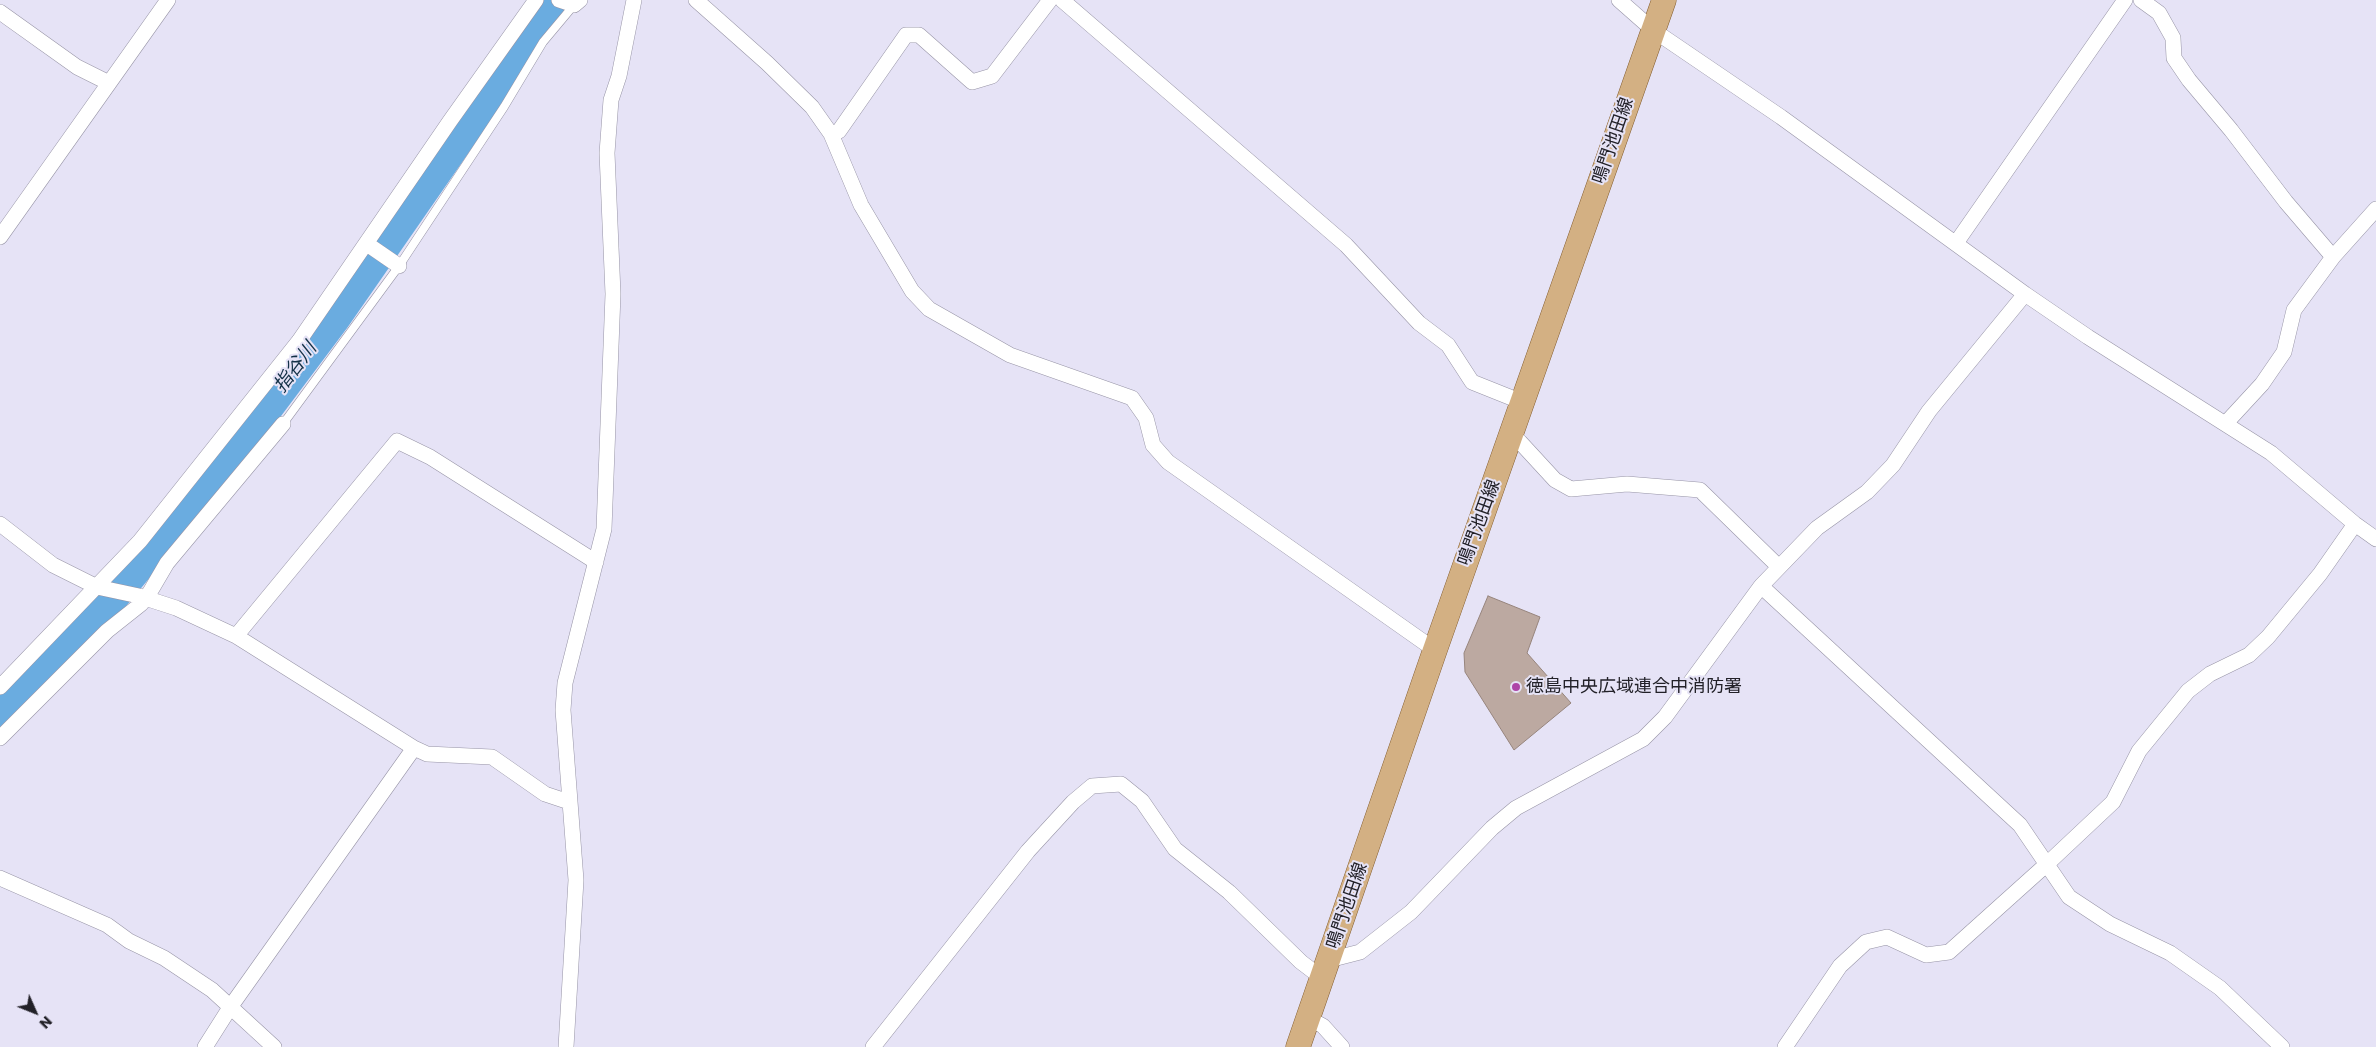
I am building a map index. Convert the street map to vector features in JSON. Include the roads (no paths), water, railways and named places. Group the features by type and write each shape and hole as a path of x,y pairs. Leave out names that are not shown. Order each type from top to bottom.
{"main road":[{"name":"鳴門池田線","path":"1298,1047 1434,650 1664,0"}],"street":[{"path":"0,237 168,0"},
{"path":"0,687 100,588 156,522 293,349 369,246 450,121 536,0"},
{"path":"566,1047 576,880 563,710 565,683 604,529 613,294 607,153 611,100 619,76 634,0"},
{"path":"696,0 767,63 806,101 832,134 861,205 912,291 929,309 1010,355 1132,398 1146,418 1153,445 1168,462 1434,650"},
{"path":"832,134 839,131 906,35 919,35 972,82 992,76 1050,0"},
{"path":"1062,0 1346,245 1419,323 1448,345 1472,382 1522,402"},
{"path":"1619,0 1653,30 1789,123 2025,294 2271,453 2354,524 2376,539"},
{"path":"1956,243 2125,0"},
{"path":"2142,0 2159,13 2173,38 2174,58 2189,80 2232,130 2286,202 2333,257"},
{"path":"0,12 78,67 109,83"},
{"path":"2226,423 2262,384 2284,352 2294,310 2333,257 2376,209"},
{"path":"369,246 397,264"},
{"path":"873,1047 1028,851 1073,802 1092,786 1121,784 1142,801 1175,849 1228,892 1301,962 1325,969 1360,952 1411,912 1492,828 1516,808 1643,739 1665,717 1761,586 1817,528 1867,492 1893,465 1929,410 2025,294"},
{"path":"0,738 142,597 167,563 283,424"},
{"path":"1511,435 1520,442 1555,480 1571,489 1627,484 1700,490 1779,567"},
{"path":"236,636 397,441 430,457 596,562"},
{"path":"0,524 53,565 100,588 142,597 176,608 236,636 414,748 427,754 492,757 545,794 569,802"},
{"path":"1786,1047 1840,966 1866,942 1886,936 1926,955 1949,952 2047,864 2112,802 2139,751 2188,691 2210,674 2249,655 2268,637 2320,574 2354,524"},
{"path":"1761,586 2020,825 2069,897 2110,924 2170,953 2199,973 2220,988 2282,1047"},
{"path":"205,1047 231,1006 414,748"},
{"path":"0,878 107,926 129,941 164,958 212,990 274,1047"},
{"path":"1308,1018 1323,1026 1342,1047"}],"lane":[{"path":"283,424 397,264 504,107 543,42 570,2"}],"waterway":[{"name":"指谷川","path":"0,711 101,610 244,437 334,317 529,36 561,0"}],"place":[{"name":"徳島中央広域連合中消防署","path":"1516,687"}]}
